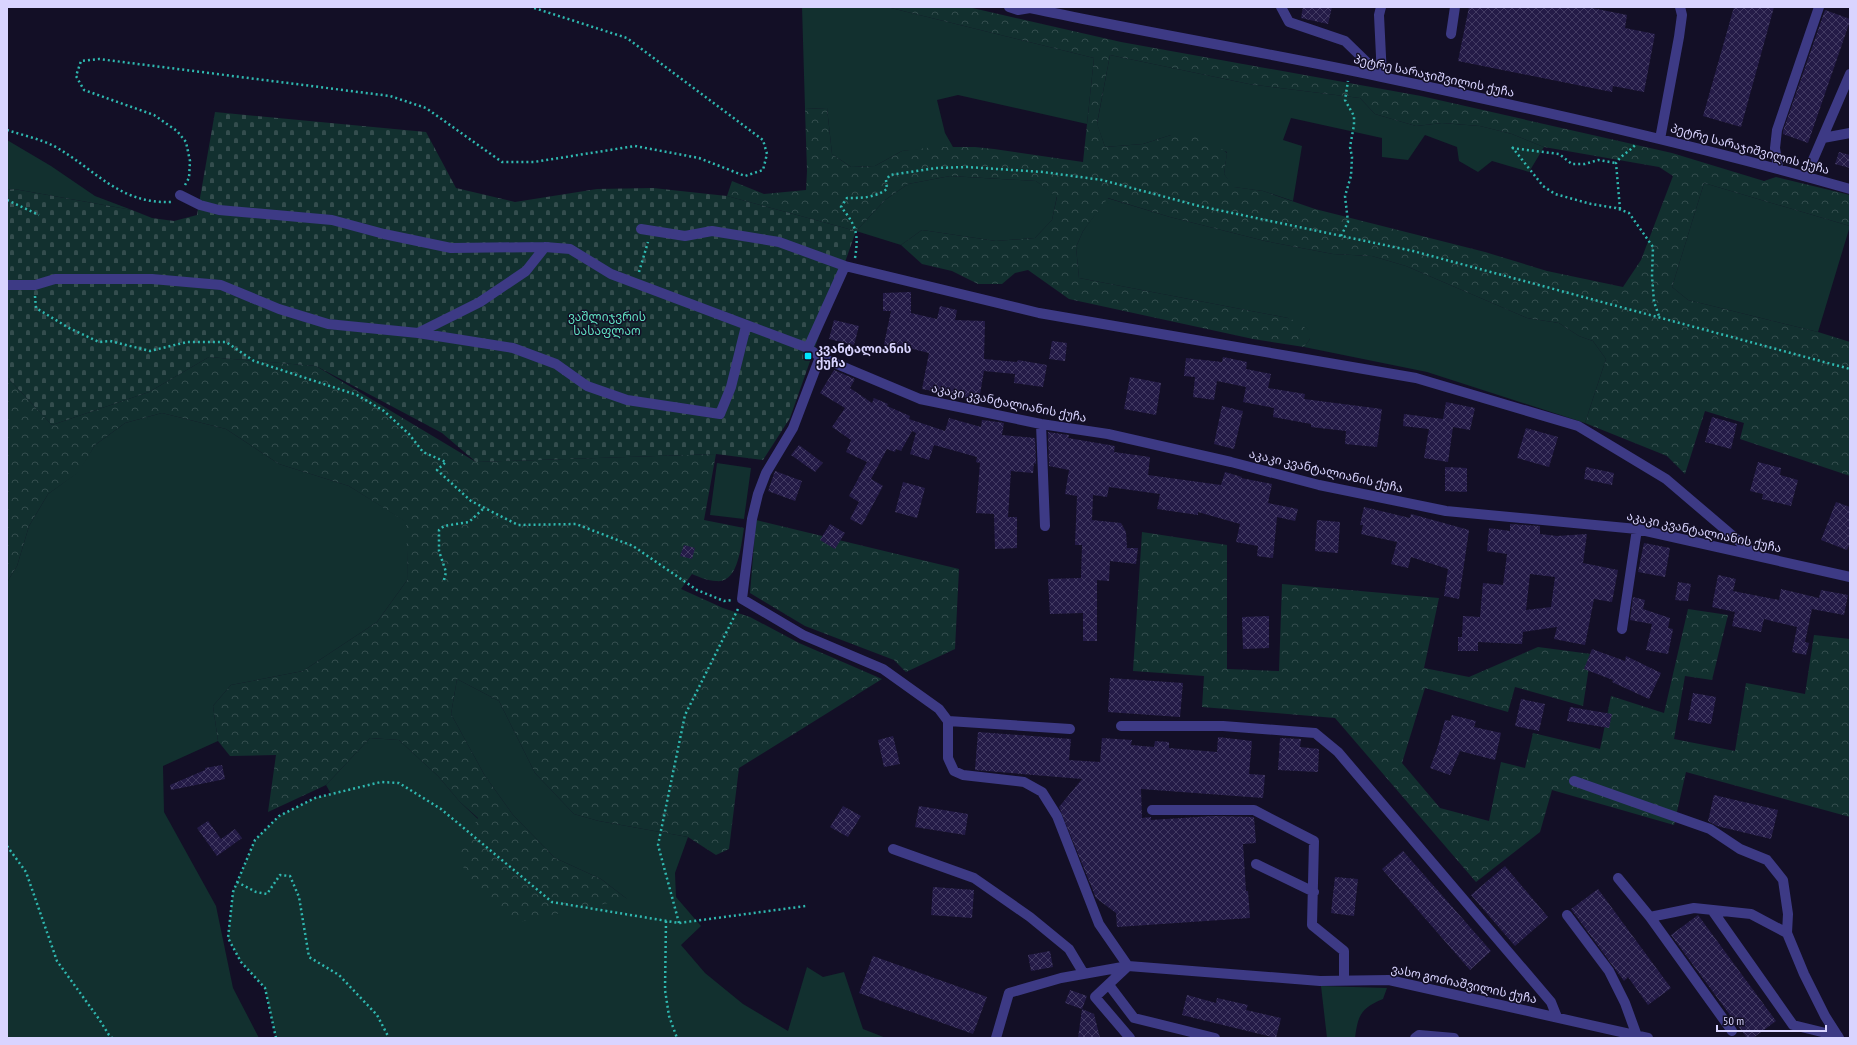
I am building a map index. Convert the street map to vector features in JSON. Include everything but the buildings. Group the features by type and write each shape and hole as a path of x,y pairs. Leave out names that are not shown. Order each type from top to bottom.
{"street":[{"name":"პეტრე სარაჯიშვილის ქუჩა","path":"1008,7 1018,10 1030,8 1382,77 1660,139 1778,168 1850,189"},
{"path":"1281,7 1290,22 1345,41 1382,77"},
{"path":"1380,7 1379,15 1382,77"},
{"path":"1451,34 1455,7"},
{"path":"1660,139 1679,37 1682,15 1680,7"},
{"path":"1778,168 1775,148 1777,130 1819,7"},
{"path":"1806,176 1850,74"},
{"path":"1823,138 1850,133"},
{"name":"აკაკი კვანტალიანის ქუჩა","path":"180,194 200,205 219,210 332,220 384,234 451,248 545,247 570,249 611,274 746,326 808,348 820,357 920,399 1041,424 1108,434 1231,462 1319,485 1446,511 1637,528 1850,577"},
{"path":"646,230 685,236 712,231 779,242 849,267 1039,313 1416,378 1578,426 1666,478 1756,555"},
{"path":"418,333 480,302 500,289 526,271 545,247"},
{"path":"808,348 849,267"},
{"path":"7,286 35,285 55,279 152,279 221,285 279,309 328,324 418,333 513,348 556,364 587,386 627,400 720,414 732,387 746,326"},
{"path":"820,357 793,428 766,474 758,494 752,519 742,599 803,635 883,669 939,709 948,721 948,758 954,770 964,775 1024,782 1042,792 1057,816 1099,924 1128,966 1095,997 1130,1038"},
{"path":"1041,424 1045,526"},
{"path":"1622,628 1637,528"},
{"path":"948,721 1070,730"},
{"path":"1121,726 1223,726 1315,733 1338,752 1551,1002 1557,1017"},
{"path":"1574,781 1710,829 1740,850 1766,860 1783,880 1788,914 1787,933 1804,974 1839,1037"},
{"path":"1152,810 1254,810 1314,841 1314,892 1312,925 1344,951 1344,980"},
{"path":"893,850 974,878 1030,917 1069,949 1084,974"},
{"path":"1256,864 1314,892"},
{"path":"1618,878 1650,917 1732,1031"},
{"path":"1650,917 1694,908 1751,914 1787,933"},
{"path":"1712,910 1792,1025 1839,1037"},
{"path":"1567,915 1609,971 1642,1037"},
{"name":"ვასო გოძიაშვილის ქუჩა","path":"996,1038 1009,993 1061,978 1128,966 1320,981 1389,980 1642,1037"},
{"path":"1109,985 1134,1018 1215,1038"},
{"path":"1415,1038 1419,1035 1454,1038"}],"path":[{"path":"7,130 53,146 116,190 146,201 170,202 180,194 189,178 190,161 186,142 177,131 154,115 84,90 76,76 81,62 99,59 390,96 426,108 502,162 534,162 635,146 699,158 745,176 763,170 767,154 764,140 627,38 531,7"},
{"path":"1341,236 1348,222 1345,196 1351,176 1352,157 1350,147 1354,126 1354,116 1345,100 1349,71"},
{"path":"1620,209 1616,163 1619,158 1630,151 1646,136"},
{"path":"1616,163 1598,160 1585,164 1572,164 1559,154 1512,147 1543,186 1555,194 1579,201 1620,209 1629,213 1653,247 1652,276 1654,302 1660,317"},
{"path":"849,267 857,246 856,227 841,207 847,198 867,198 882,193 887,189 886,180 890,175 936,168 967,166 1043,172 1102,180 1198,206 1413,251 1850,369"},
{"path":"7,200 39,215"},
{"path":"644,257 646,230"},
{"path":"35,285 36,308 69,328 99,342 110,341 150,351 187,342 226,342 254,361 357,395 384,411 409,434 423,452 446,462 436,470 471,502 518,525 576,524 633,546 697,590 724,601 742,599"},
{"path":"444,580 446,572 439,551 438,530 444,526 469,522 484,508"},
{"path":"679,923 658,845 685,715 742,599"},
{"path":"276,1038 265,988 241,962 228,938 233,892 255,840 279,816 315,798 381,782 399,783 441,809 552,902 679,923 806,906"},
{"path":"7,846 26,872 57,961 108,1035 112,1038"},
{"path":"237,882 256,892 268,894 280,875 290,876 299,897 309,957 339,975 377,1015 389,1038"},
{"path":"666,921 665,990 669,1016 677,1038"}],"green space":[{"path":"802,7 887,7 1094,58 1087,124 958,95 937,100 945,133 953,147 902,151 875,166 851,167 832,154 827,108 805,109"},
{"path":"887,7 968,7 1121,42 1421,96 1672,153 1764,181 1776,177 1850,195 1850,226 1704,183 1672,287 1688,300 1818,332 1850,342 1850,476 1740,439 1744,423 1705,411 1685,474 1667,456 1585,423 1606,359 1593,341 1579,336 1559,323 1527,318 1406,266 1372,256 1333,254 1265,241 1170,217 1108,198 1083,231 1076,247 1079,278 1288,318 1303,324 1310,339 1304,347 1253,339 1069,299 1028,270 1015,273 1002,284 978,284 952,271 922,264 901,245 922,230 996,241 1035,238 1052,220 1057,197 1036,181 950,176 908,184 885,200 856,231 727,196 732,181 764,194 806,190 807,171 805,109 827,108 832,154 851,167 875,166 902,151 934,147 975,147 1083,162 1094,58","holes":["1110,55 1249,84 1360,98 1375,114 1416,126 1442,123 1480,126 1512,134 1544,147 1659,167 1673,176 1641,260 1623,287 1547,271 1485,252 1315,209 1263,191 1234,187 1224,174 1227,153 1202,134 1171,135 1143,144 1105,147 1097,123"]},
{"path":"1110,55 1249,84 1360,98 1375,114 1416,126 1442,123 1480,126 1512,134 1544,147 1529,172 1492,161 1478,172 1459,161 1457,147 1425,135 1408,160 1382,157 1382,138 1291,118 1283,140 1302,146 1293,201 1263,191 1233,187 1224,174 1227,152 1171,135 1143,144 1105,147 1097,124"},
{"name":"ვაშლიჯვრის სასაფლაო","path":"215,112 426,132 456,188 515,202 597,189 653,188 727,196 856,231 790,418 763,460 716,454 476,462 442,433 316,366 209,357 149,392 52,425 7,377 7,190 14,189 132,210 152,218 174,221 197,215"},
{"path":"7,140 51,166 95,196 132,210 14,189 7,190"},
{"path":"950,176 1036,181 1057,196 1052,220 1035,238 996,241 922,230 901,245 856,231 885,200 908,184"},
{"path":"1704,183 1850,226 1818,332 1688,300 1672,287"},
{"path":"1107,198 1170,217 1265,241 1333,254 1372,256 1406,266 1527,318 1559,323 1579,336 1593,341 1606,359 1585,423 1427,372 1304,347 1310,339 1288,318 1079,278 1076,247 1083,231"},
{"path":"209,357 316,366 476,462 716,454 704,520 744,528 738,562 730,576 724,580 716,581 704,579 692,574 681,589 723,608 750,617 799,643 882,679 739,768 729,849 716,855 688,837 599,821 574,814 535,773 499,701 457,679 451,714 485,776 513,815 555,858 601,879 627,899 519,922 478,893 457,856 478,818 460,802 438,776 399,740 370,738 326,785 268,812 276,755 230,756 218,741 213,706 231,685 303,671 377,622 408,579 406,522 349,486 279,464 226,429 162,413 125,423 95,445 79,472 48,494 29,526 17,566 7,582 7,377 52,425 149,392"},
{"path":"162,413 226,429 279,464 349,486 407,522 408,579 377,622 303,671 231,685 213,706 218,741 163,766 164,812 216,906 233,988 259,1038 7,1038 7,582 17,566 29,526 48,494 78,472 95,445 125,423"},
{"path":"717,463 751,468 744,519 710,515"},
{"path":"756,520 959,569 955,649 906,672 894,660 805,626 750,593"},
{"path":"1142,532 1227,545 1227,669 1279,671 1282,584 1439,598 1424,668 1469,677 1538,647 1591,654 1583,706 1515,687 1508,712 1425,688 1402,763 1440,808 1489,821 1501,762 1525,768 1533,733 1600,749 1611,696 1664,713 1688,609 1728,615 1712,680 1685,676 1674,739 1735,751 1746,683 1805,694 1814,635 1850,639 1850,817 1686,772 1674,825 1552,790 1540,832 1476,882 1335,718 1202,707 1204,676 1133,671"},
{"path":"457,679 499,701 535,773 574,814 599,821 688,837 675,873 676,897 701,926 681,945 705,973 743,1004 788,1031 807,967 823,977 844,972 863,1029 886,1038 276,1038 265,988 241,962 228,938 233,892 255,840 279,816 315,798 331,794 326,785 370,738 399,740 438,776 460,802 478,819 627,899 601,879 555,858 513,815 485,776 451,714"},
{"path":"1321,986 1387,988 1383,999 1365,1009 1362,1013 1359,1018 1355,1038 1327,1038"}],"place":[{"name":"კვანტალიანის ქუჩა","path":"808,356"}]}
